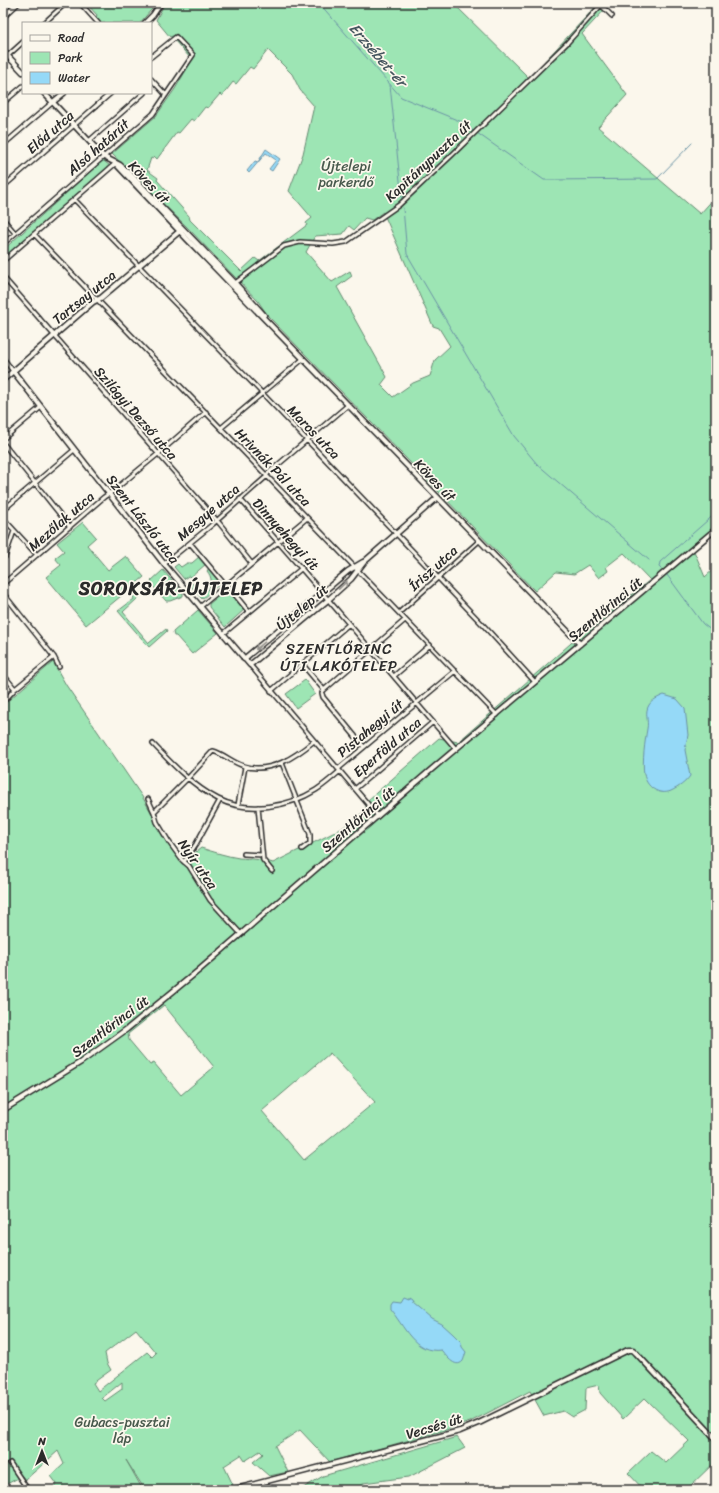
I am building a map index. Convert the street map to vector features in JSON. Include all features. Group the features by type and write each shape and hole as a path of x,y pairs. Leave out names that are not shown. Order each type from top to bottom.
{"street":[{"path":"3,17 18,3"},
{"path":"45,22 66,3"},
{"path":"80,3 96,22"},
{"path":"146,22 161,3"},
{"path":"600,4 612,16"},
{"name":"Kapitánypuszta út","path":"234,284 284,246 300,242 333,244 346,242 399,205 430,177 567,42 600,4"},
{"name":"Alsó határút","path":"3,244 153,114 193,54 176,36 152,57"},
{"path":"3,60 22,43"},
{"path":"3,51 22,71"},
{"path":"152,80 166,95"},
{"path":"152,86 155,83"},
{"path":"3,103 22,87"},
{"path":"45,94 104,157"},
{"path":"3,145 63,94"},
{"name":"Előd utca","path":"3,187 110,94"},
{"path":"89,141 143,94"},
{"name":"Köves út","path":"104,157 120,165 234,284"},
{"name":"Alsó határút","path":"3,261 116,164"},
{"name":"Maros utca","path":"74,199 307,440 535,682"},
{"path":"3,219 15,233"},
{"name":"Köves út","path":"181,230 186,232 275,330 580,644"},
{"name":"Tartsay utca","path":"3,380 181,230"},
{"name":"Hrivnák Pál utca","path":"34,234 497,715"},
{"name":"Szilágyi Dezső utca","path":"3,277 252,564"},
{"name":"Szent László utca","path":"3,358 164,564 379,816"},
{"path":"221,428 303,359"},
{"name":"Mesgye utca","path":"164,564 216,521 348,405"},
{"path":"3,439 41,407"},
{"name":"Mezőlak utca","path":"3,584 206,412"},
{"path":"3,443 70,527"},
{"path":"3,510 74,450"},
{"name":"Újtelep út","path":"250,665 329,599 351,579 364,562 437,498"},
{"name":"Dinnyehegyi út","path":"240,499 323,592 456,750"},
{"path":"3,518 37,555"},
{"path":"200,607 307,518"},
{"name":"Szentlőrinci út","path":"3,1110 81,1062 127,1029 198,971 716,529"},
{"path":"6,557 14,531"},
{"name":"Írisz utca","path":"401,611 479,541"},
{"path":"190,543 249,612"},
{"name":"Újtelep út","path":"244,659 354,566 364,562"},
{"path":"223,634 302,568"},
{"path":"3,593 54,657 59,667"},
{"path":"364,747 323,697 322,693 370,649 405,620"},
{"path":"271,690 349,624"},
{"path":"394,676 430,645"},
{"path":"3,702 15,689 54,657"},
{"path":"303,664 324,690"},
{"name":"Pistahegyi út","path":"153,744 188,778 220,800 248,807 274,806 296,800 322,786 364,747 455,671"},
{"path":"3,674 15,689"},
{"name":"Eperföld utca","path":"355,789 433,722"},
{"path":"154,812 214,751 245,767 273,766 282,763 304,750 314,741"},
{"path":"282,763 310,834 310,844 302,849"},
{"path":"238,805 245,767"},
{"name":"Nyír utca","path":"148,799 157,822 169,842 184,862 189,866 210,900 240,934"},
{"path":"184,862 196,844 220,800"},
{"path":"258,807 262,855 265,863 272,871"},
{"path":"244,854 262,855"},
{"name":"Vecsés út","path":"232,1490 460,1431 623,1352 630,1350 636,1353 716,1439"},
{"path":"10,1463 28,1490"}],"green space":[{"path":"86,3 157,3 141,22 100,22 96,17 97,15"},
{"path":"165,3 453,3 529,78 599,3 603,3 607,7 582,34 627,95 598,127 700,214 716,196 716,532 694,551 705,577 716,567 716,1461 686,1490 644,1490 628,1473 651,1451 666,1463 689,1441 645,1398 623,1419 600,1393 599,1385 586,1388 585,1410 572,1417 563,1411 544,1416 530,1391 470,1422 330,1462 300,1430 275,1446 288,1472 269,1476 253,1462 263,1454 260,1451 245,1461 241,1455 224,1466 233,1485 206,1490 145,1490 126,1460 143,1490 64,1490 62,1488 59,1490 52,1490 57,1484 51,1476 64,1464 58,1451 25,1480 22,1476 3,1486 3,705 53,662 66,685 143,798 165,837 187,859 201,848 234,857 273,863 341,829 365,811 368,800 439,738 458,742 578,637 650,580 624,553 606,567 608,571 599,578 588,565 574,574 556,572 535,591 268,316 258,301 186,226 112,154 156,116 175,89 192,60 174,40 175,35 170,37 156,20","holes":["268,50 292,74 300,90 314,106 303,154 289,191 312,218 306,223 307,225 259,261 255,258 241,271 190,220 189,216 157,180 158,178 147,170 151,158 153,159 155,157 157,159 177,132 179,133 191,119 194,121 205,107 208,108 220,94 222,96 233,82 236,84 250,67 253,69","383,212 433,326 439,328 450,346 435,360 430,376 413,383 393,397 381,385 387,377 337,287 352,276 350,271 332,282 306,252 315,236 343,234 349,226 354,230 365,218 372,220","164,1005 214,1067 181,1095 154,1063 150,1065 129,1040 128,1034","330,1053 375,1102 304,1160 262,1111","136,1329 156,1353 152,1357 147,1352 98,1391 93,1383 111,1370 107,1363 105,1353","122,1382 122,1389 105,1401 102,1398"]},
{"path":"102,161 110,166 3,261 3,250"},
{"path":"83,522 96,537 87,545 108,570 126,556 144,577 86,625 46,577 61,565 55,558 64,551 57,543"},
{"path":"200,556 206,564 191,577 188,576 184,579 174,567 178,564 181,567 187,563 192,563"},
{"path":"209,568 222,582 202,599 190,585 192,583 200,590 207,590 211,583 211,578 207,571"},
{"path":"163,570 183,593 183,596 166,601 152,585 151,581"},
{"path":"227,589 245,609 225,627 209,607 209,604"},
{"path":"135,594 139,595 138,598 123,612 149,643 166,629 167,631 149,647 118,611 134,599 133,597"},
{"path":"198,610 218,633 192,654 176,636 174,636 173,632"},
{"path":"305,680 315,694 296,708 286,694"},
{"path":"457,1437 465,1448 409,1477 363,1483 368,1490 300,1490 323,1476"}],"water":[{"path":"266,149 280,159 272,171 269,169 276,160 266,153 249,173 247,171 255,161 258,162"},
{"path":"664,695 677,699 685,708 688,735 685,750 690,776 677,788 671,791 662,792 654,789 647,783 643,764 648,708 652,702"},
{"path":"403,1297 408,1299 408,1297 411,1299 412,1302 432,1319 442,1324 461,1342 462,1347 466,1352 463,1361 457,1364 454,1363 441,1350 424,1348 411,1337 390,1309 390,1304 392,1301 400,1302"}],"waterway":[{"name":"Erzsébet-ér","path":"319,3 401,97 462,122 473,131"},
{"path":"390,85 402,200"},
{"path":"477,133 544,180 657,179 692,143"},
{"path":"403,208 407,254 514,436 537,464 649,560"},
{"path":"661,569 659,567 660,562 716,513"},
{"path":"667,575 703,624 716,634"}],"district":[{"name":"SOROKSÁR-ÚJTELEP","path":"171,589"},
{"name":"SZENTLŐRINC ÚTI LAKÓTELEP","path":"339,658"}],"park label":[{"name":"Újtelepi parkerdő","path":"346,174"},
{"name":"Gubacs-pusztai láp","path":"122,1430"}]}
